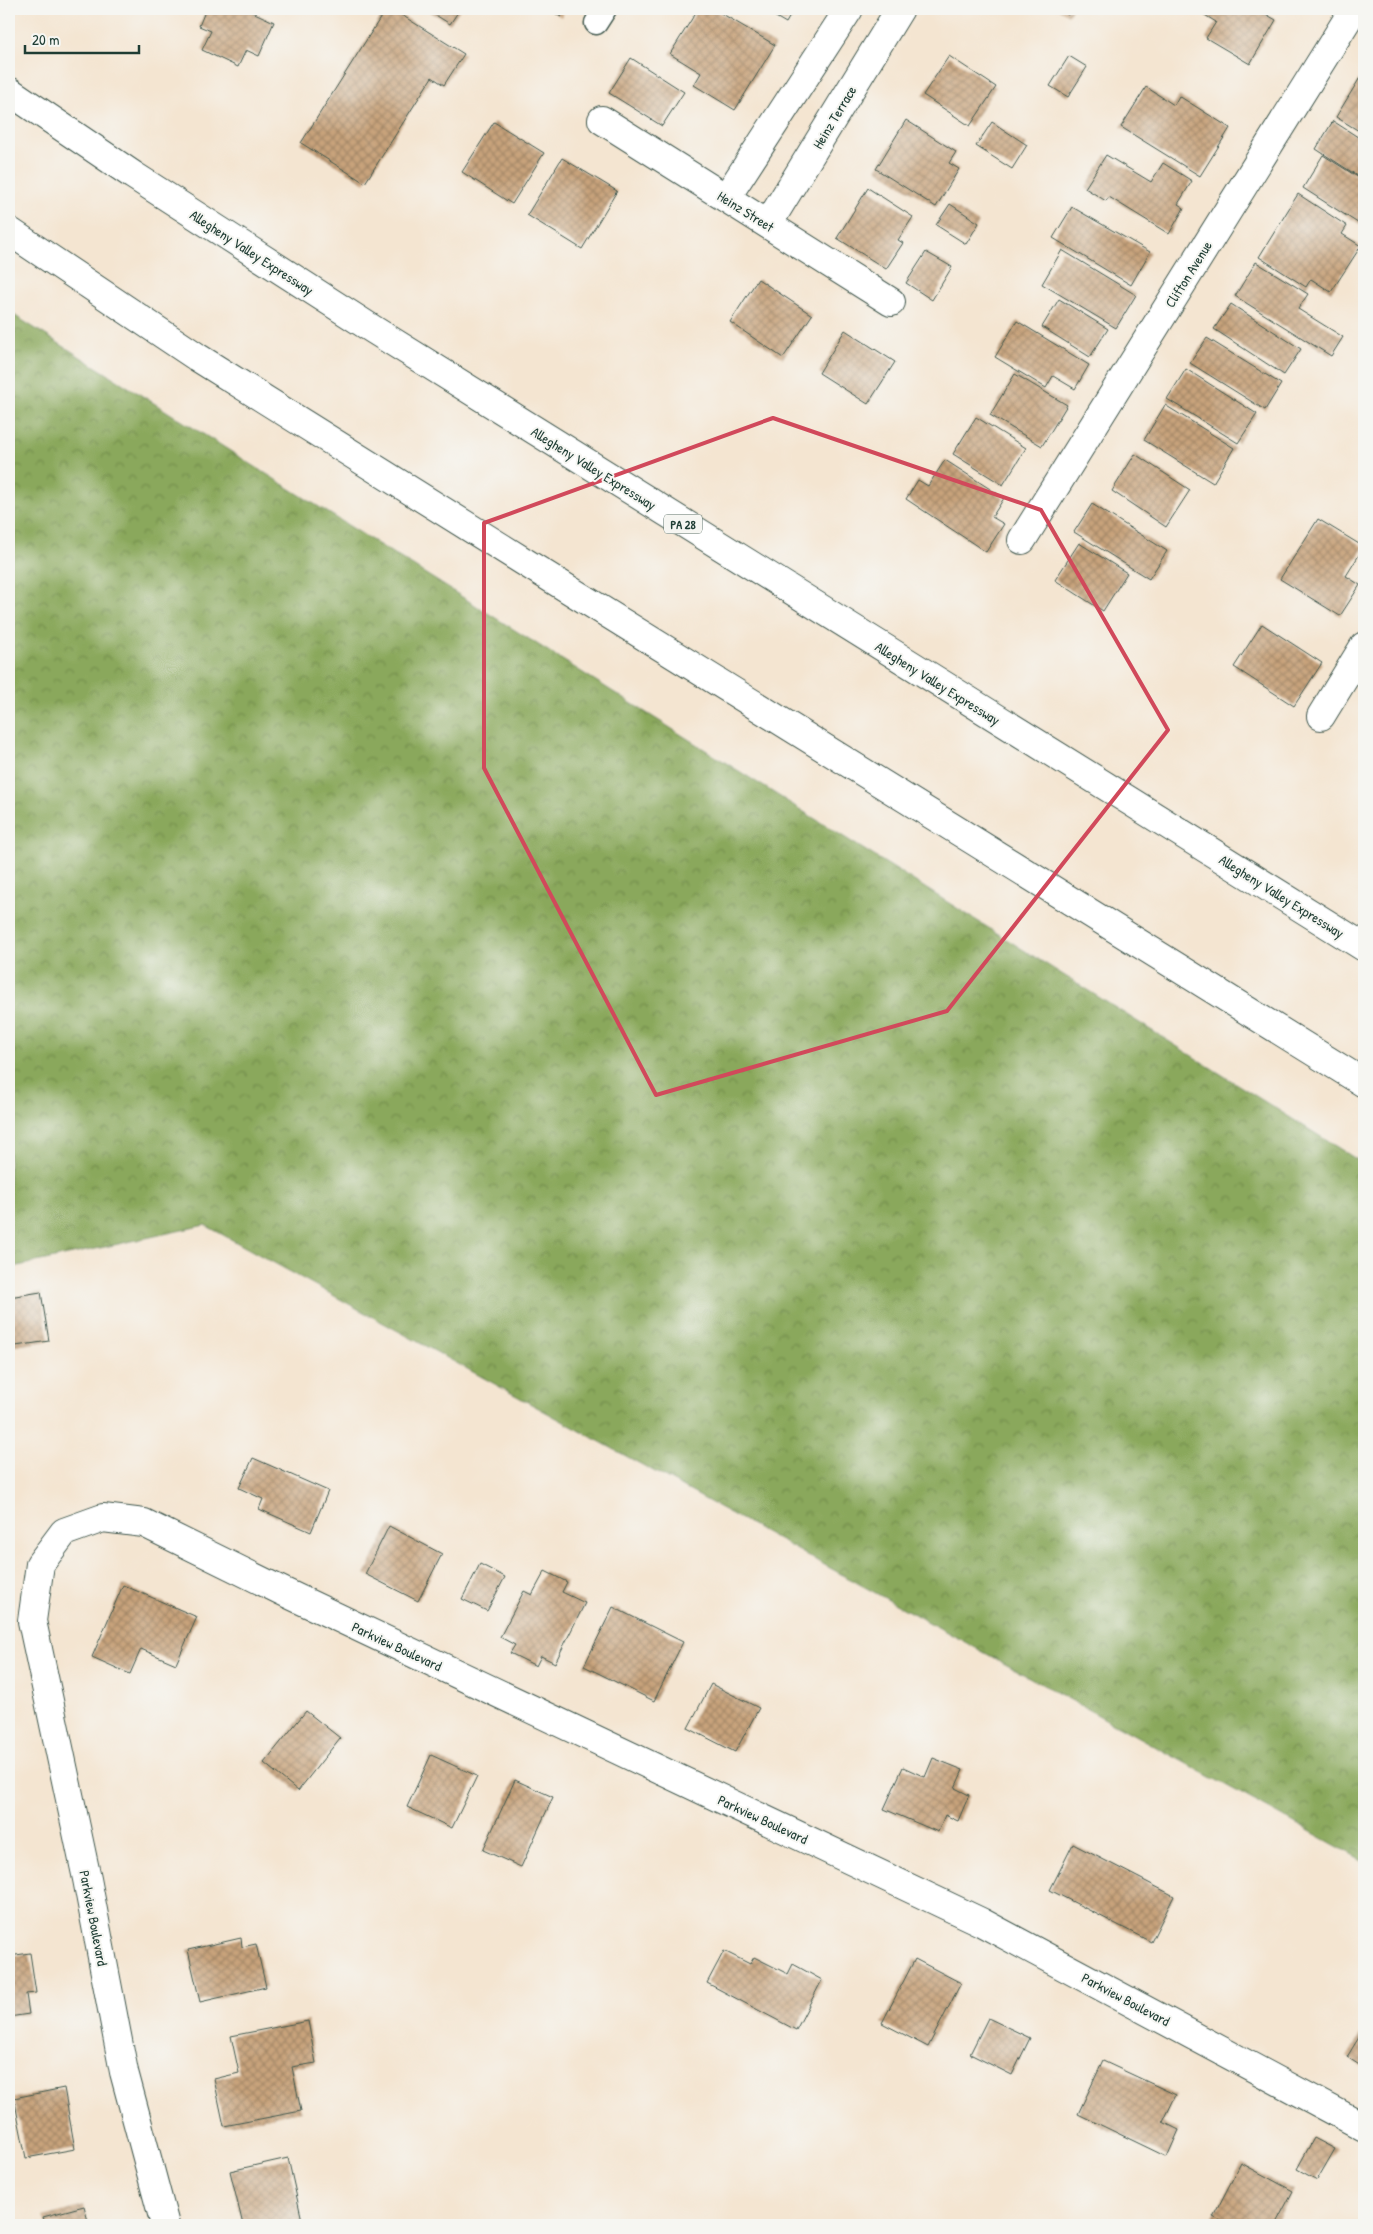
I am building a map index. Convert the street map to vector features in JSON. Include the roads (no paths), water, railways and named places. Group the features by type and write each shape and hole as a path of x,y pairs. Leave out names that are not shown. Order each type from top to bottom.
{"main road":[{"path":"726,198 849,9"},
{"name":"Heinz Terrace","path":"768,224 900,9"},
{"name":"Clifton Avenue","path":"1022,540 1354,9"},
{"name":"Allegheny Valley Expressway","path":"9,91 133,175 374,330 1364,947"},
{"name":"Heinz Street","path":"602,120 891,302"},
{"path":"9,231 197,356 523,561 1364,1083"},
{"path":"1321,716 1364,646"},
{"name":"Parkview Boulevard","path":"165,2225 124,2072 87,1879 32,1621 40,1564 64,1532 103,1518 144,1523 318,1608 981,1922 1364,2127"}]}
